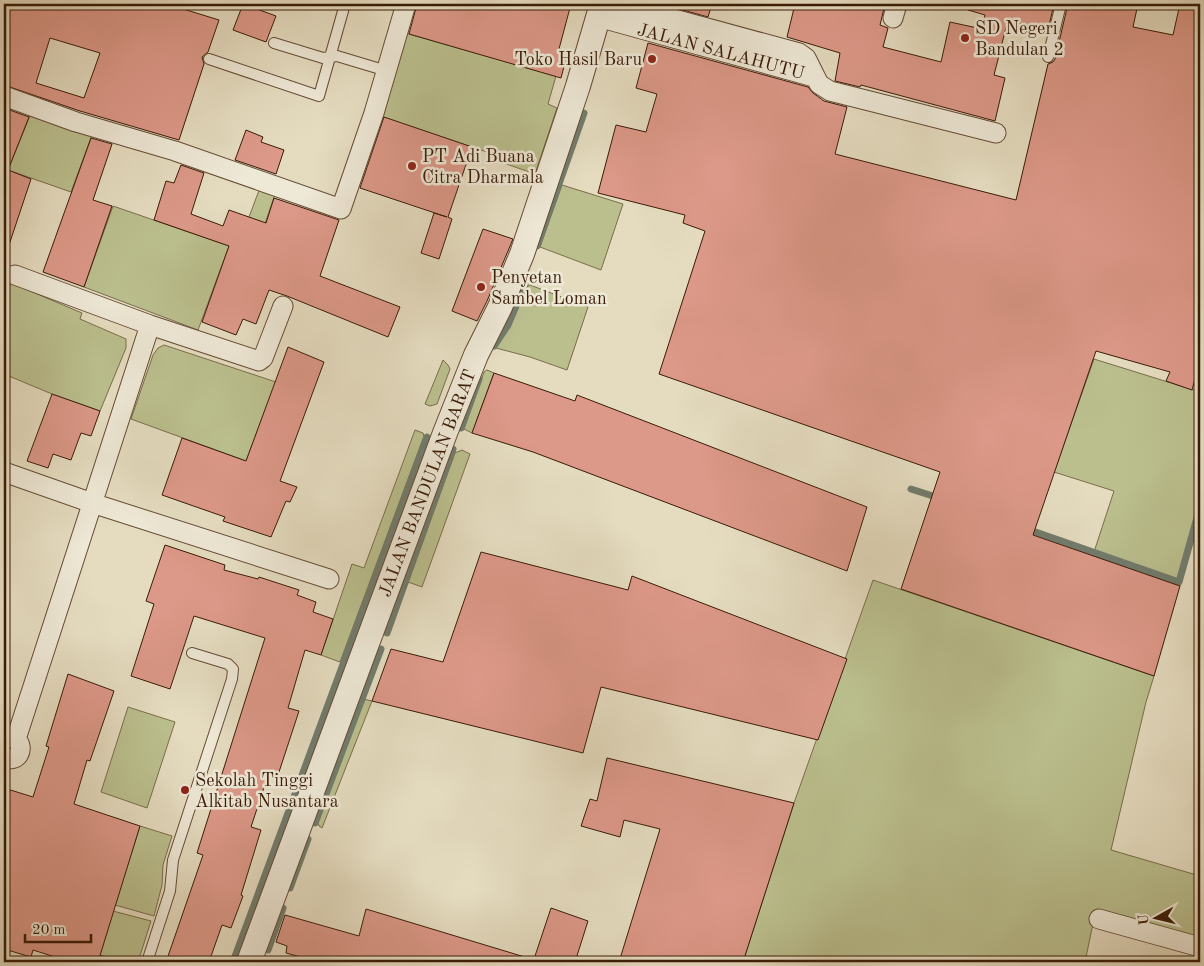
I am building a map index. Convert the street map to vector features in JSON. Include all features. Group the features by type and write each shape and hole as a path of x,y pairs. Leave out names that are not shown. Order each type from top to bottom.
{"street":[{"path":"4,96 76,122 175,151 341,209 387,70 406,4"},
{"name":"JALAN SALAHUTU","path":"619,4 799,53 806,58 819,84 830,91 996,133"},
{"name":"JALAN SALAHUTU","path":"600,10 654,33 814,77"},
{"name":"JALAN BANDULAN BARAT","path":"249,962 445,433 476,354 500,307 522,254 572,104 600,10"},
{"path":"654,33 659,15"},
{"path":"15,275 150,325 259,362 263,358 283,306"},
{"path":"4,757 13,759 19,755 21,745 10,739 92,503 150,325"},
{"path":"4,472 92,503 329,579"},
{"path":"1099,919 1200,947"}],"lane":[{"path":"209,60 319,96 345,4"},
{"path":"1048,57 1061,4"},
{"path":"274,43 322,58 337,56 387,70"},
{"path":"147,962 170,891 173,860 232,679 233,669 228,664 192,653"}],"green space":[{"path":"402,32 556,76 548,104 557,108 535,174 495,160 490,153 377,115"},
{"path":"31,113 92,135 71,192 8,170"},
{"path":"261,185 276,191 254,256 237,249"},
{"path":"562,185 623,204 601,270 540,247"},
{"path":"113,206 229,246 198,330 84,287"},
{"path":"4,280 82,313 80,319 126,339 126,348 100,411 4,374"},
{"path":"530,285 588,307 567,370 496,348 510,326 526,287"},
{"path":"164,345 276,382 246,461 131,419 153,355 158,348"},
{"path":"1094,359 1200,392 1200,518 1180,586 1093,555 1114,491 1054,472"},
{"path":"443,360 450,369 437,404 430,406 425,404"},
{"path":"487,370 494,373 472,433 464,429 484,372"},
{"path":"415,430 423,433 424,436 340,662 321,655 352,564 364,568"},
{"path":"462,450 470,454 422,587 408,582 455,453"},
{"path":"873,580 1154,676 1146,702 1111,850 1200,876 1200,943 1095,914 1085,962 743,962 794,803"},
{"path":"363,699 372,701 322,828 317,821"},
{"path":"128,707 175,722 147,808 101,792"},
{"path":"140,826 172,836 163,865 162,885 154,916 115,905"},
{"path":"113,911 151,921 138,962 125,962 100,955"}],"building":[{"path":"4,4 167,4 219,20 208,52 202,57 204,64 179,140 80,111 4,85","holes":["50,38 100,53 84,98 36,83"]},
{"path":"243,4 276,16 266,42 233,30"},
{"path":"417,4 571,4 559,49 568,51 561,78 409,34"},
{"path":"661,4 712,4 708,17"},
{"path":"795,4 885,4 880,25 888,28 883,47 941,62 950,22 982,29 985,15 968,10 968,4 1054,4 1048,30 1008,20 994,75 1005,78 995,121 861,85 860,87 835,81 840,53 787,37"},
{"path":"1068,4 1138,4 1133,27 1173,35 1180,4 1200,4 1200,360 1192,390 1166,381 1170,372 1096,351 1033,535 1180,586 1154,676 901,589 940,472 659,374 705,231 683,223 685,215 598,193 616,125 646,132 657,94 636,88 648,43 808,87 824,101 847,107 835,154 1016,200 1048,64 1055,59"},
{"path":"4,108 29,117 8,170 31,179 7,251 4,251"},
{"name":"PT Adi Buana Citra Dharmala","path":"384,117 472,147 448,217 452,219 439,259 421,253 434,213 447,217 360,188"},
{"path":"246,130 263,137 261,142 284,150 276,174 235,160"},
{"path":"91,138 112,144 93,200 112,206 84,287 43,272"},
{"path":"181,165 204,173 191,214 223,226 229,210 266,223 274,198 339,220 320,276 400,307 388,337 269,290 256,324 243,319 236,335 202,322 229,246 154,220 166,181 174,183"},
{"path":"483,229 513,239 477,321 452,311"},
{"path":"288,347 324,362 280,481 297,487 290,502 286,501 271,537 223,521 225,517 162,495 182,438 246,461"},
{"path":"494,373 575,401 577,395 867,507 847,571 533,452 472,433"},
{"path":"52,394 100,411 91,436 81,433 71,460 53,454 48,468 27,461"},
{"path":"165,545 225,565 224,570 258,579 259,577 299,590 297,595 316,602 313,612 333,619 321,655 305,650 288,708 299,711 278,775 269,772 251,827 261,830 241,895 243,896 231,928 222,925 209,962 166,962 203,855 197,853 265,638 194,616 170,689 131,676 154,604 146,601"},
{"path":"481,552 628,590 632,576 847,659 818,740 601,687 583,753 372,701 391,649 443,662"},
{"path":"68,674 114,691 90,761 87,760 74,804 140,826 98,962 71,962 33,950 31,957 4,949 4,788 33,797 49,747 46,746"},
{"path":"607,758 794,803 743,962 619,962 660,829 624,820 620,837 581,826 590,799 597,801"},
{"path":"551,908 588,921 575,962 533,962"},
{"path":"366,909 528,958 527,962 319,962 286,953 287,946 276,942 285,915 359,936"}],"waterway":[{"path":"537,246 584,113"},
{"path":"494,346 508,325 525,285"},
{"path":"461,428 479,379"},
{"path":"233,962 427,437"},
{"path":"387,633 453,449"},
{"path":"911,489 939,498"},
{"path":"1027,529 1179,582 1200,507"},
{"path":"315,823 381,649"},
{"path":"290,888 308,839"},
{"path":"268,950 283,908"}],"place":[{"name":"SD Negeri Bandulan 2","path":"965,38"},
{"name":"Toko Hasil Baru","path":"652,59"},
{"name":"PT Adi Buana Citra Dharmala","path":"412,166"},
{"name":"Penyetan Sambel Loman","path":"481,287"},
{"name":"Sekolah Tinggi Alkitab Nusantara","path":"185,790"}]}
